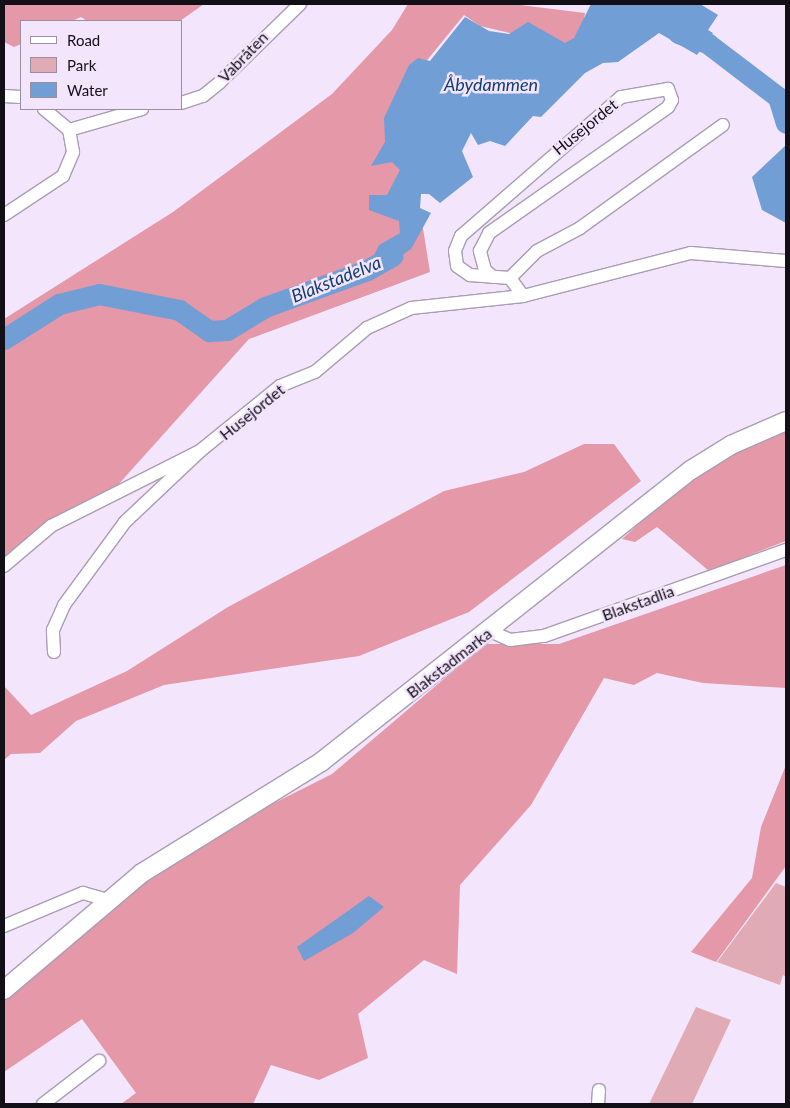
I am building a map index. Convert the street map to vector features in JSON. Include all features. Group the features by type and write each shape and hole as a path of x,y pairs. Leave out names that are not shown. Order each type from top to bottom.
{"main road":[{"name":"Blakstadmarka","path":"4,990 107,900 165,857 288,786 490,631 708,458 786,421"}],"street":[{"name":"Vabråten","path":"182,103 203,96 220,82 300,4"},
{"name":"Husejordet","path":"493,277 485,270 480,251 489,234 668,107 672,100 668,88 621,97 466,229 455,251 458,266 470,275 493,277 510,278"},
{"path":"4,96 20,97"},
{"path":"4,215 63,176 73,152 69,130 45,110"},
{"path":"69,130 139,110"},
{"path":"523,296 510,278 537,251 580,228 723,125"},
{"name":"Husejordet","path":"54,652 57,617 104,548 200,451 280,386 307,376 385,318 438,304 523,296 691,253 786,261"},
{"name":"Husejordet","path":"4,566 51,526 200,451"},
{"name":"Blakstadlia","path":"490,631 510,640 544,636 786,550"},
{"path":"4,926 83,893 107,900"},
{"path":"43,1104 99,1061"},
{"path":"598,1104 599,1090"}],"green space":[{"path":"776,883 786,887 786,977 783,975 780,985 717,962"},
{"path":"696,1007 731,1020 692,1104 649,1104"}],"shaded area":[{"path":"4,4 204,4 181,20 86,20 81,17 74,20 20,20 20,44 14,47 4,42"},
{"path":"408,4 512,4 585,13 579,49 480,26 464,15 401,92 430,272 249,339 117,486 4,562 4,319 173,212 332,94 392,30"},
{"path":"786,425 786,541 709,571 657,527 635,542 622,539 700,469"},
{"path":"584,444 614,444 641,481 469,612 359,656 164,685 76,721 40,753 11,754 4,760 4,686 31,715 127,671 228,607 444,491 524,472"},
{"path":"786,565 786,688 703,683 657,673 634,685 604,678 531,805 460,885 457,974 424,960 358,1014 368,1058 319,1080 271,1065 253,1104 121,1104 136,1093 82,1019 4,1072 4,994 94,914 195,843 332,774 485,644 559,644"},
{"path":"786,765 786,866 716,962 691,952 752,878 761,827"}],"water":[{"name":"Åbydammen","path":"591,4 700,4 718,15 708,30 713,33 697,55 659,33 618,62 603,63 585,73 541,117 533,116 505,146 490,141 478,145 471,133 462,151 473,177 440,203 429,194 421,194 420,208 431,213 411,249 380,271 360,267 371,262 379,245 400,233 399,221 369,210 369,195 387,195 400,170 392,162 371,166 385,142 384,118 409,65 418,58 430,61 465,17 489,31 509,34 528,22 565,43 574,38"},
{"path":"786,145 786,223 762,210 752,177"},
{"path":"369,896 384,907 353,933 304,961 297,947"}],"waterway":[{"path":"678,33 707,43 778,97 786,123"},
{"name":"Blakstadelva","path":"4,339 59,304 99,294 179,310 209,331 227,330 265,307 367,270 392,256"}]}
